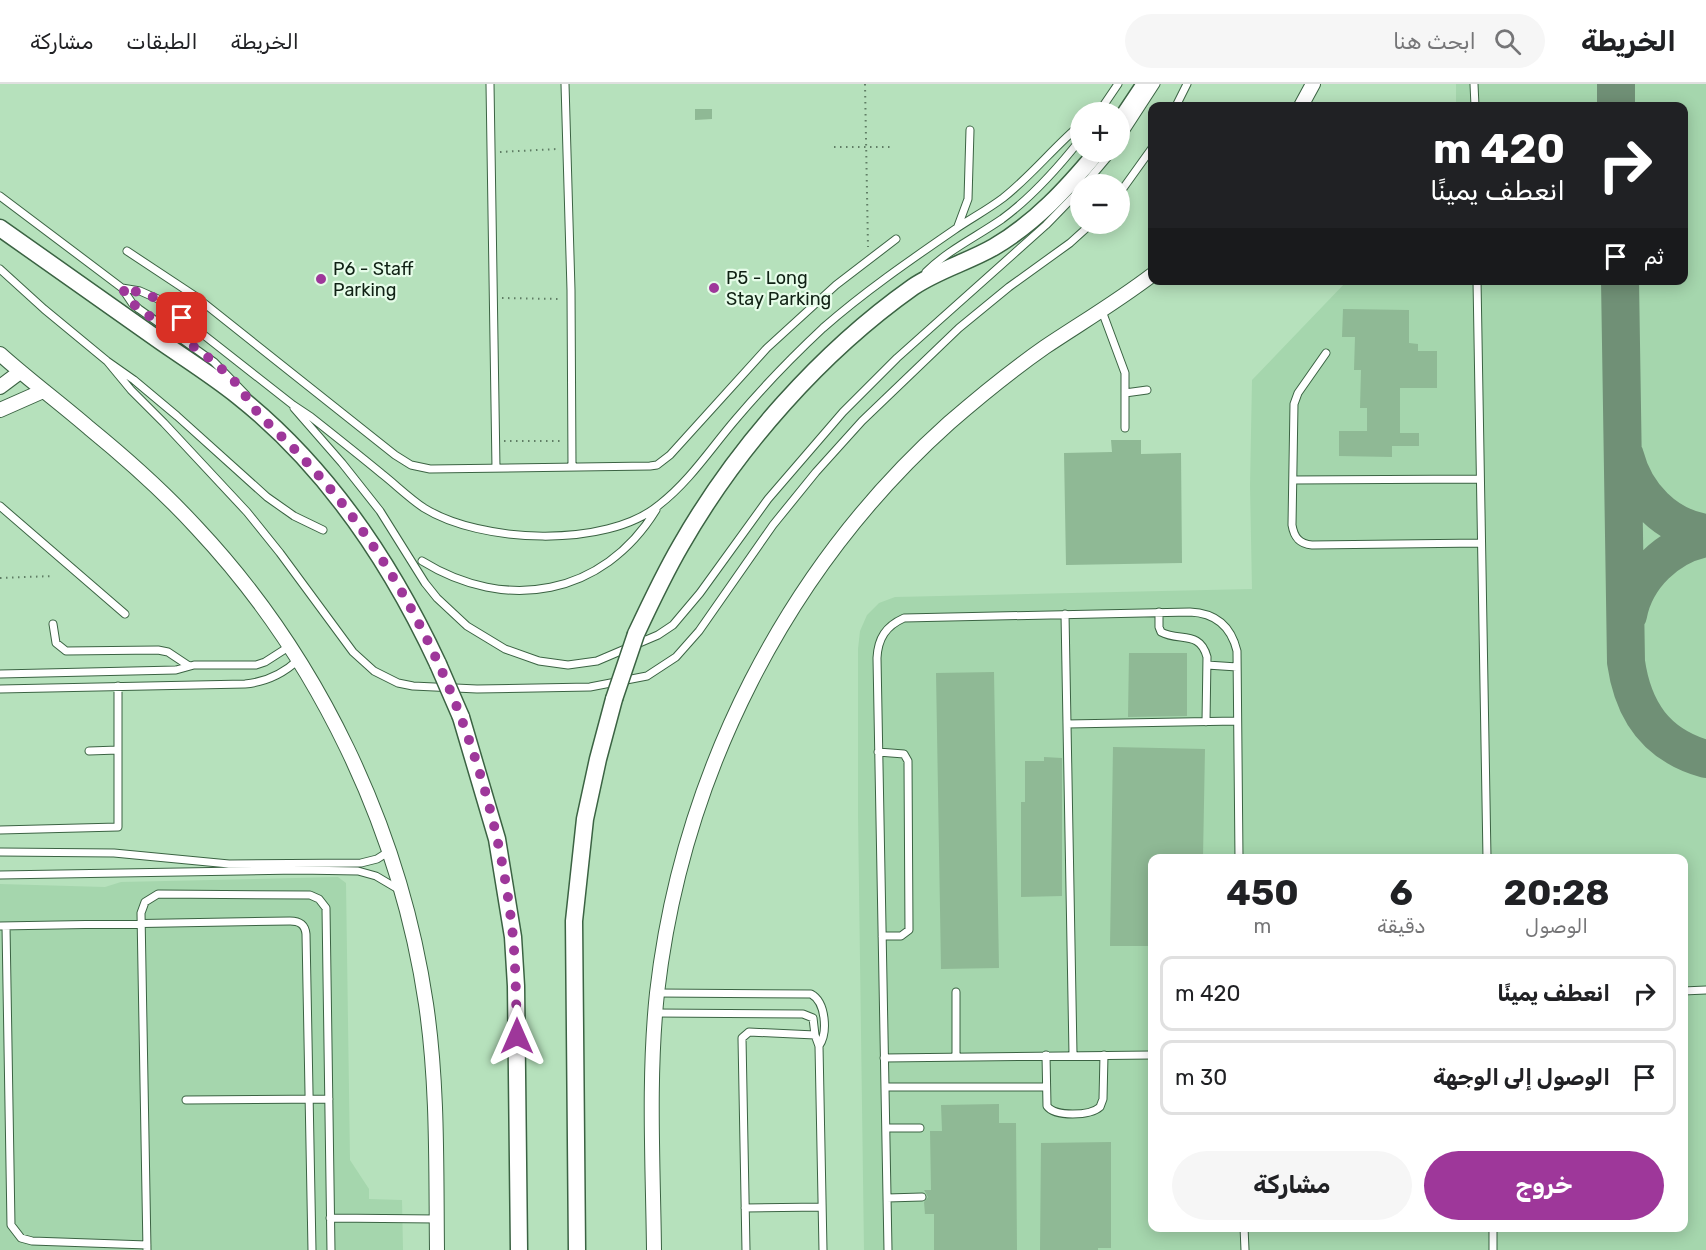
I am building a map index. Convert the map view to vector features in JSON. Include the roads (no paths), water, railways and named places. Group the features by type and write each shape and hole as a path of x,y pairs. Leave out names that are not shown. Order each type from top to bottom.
{"street":[{"path":"1130,106 1145,84"},
{"path":"1303,102 1313,84"},
{"path":"577,1250 574,921 585,819 614,699 636,634 681,545 706,503 748,446 800,386 835,352 912,287 993,248 1017,231 1054,200 1088,162"},
{"path":"0,228 238,396 259,414 299,454 353,518 400,588 438,663 461,717 497,839 513,937 516,986 519,1250"},
{"path":"654,1250 652,1078 655,1013 666,932 678,874 704,789 738,708 791,610 838,542 863,510 919,451 1012,371 1148,278"},
{"path":"0,354 89,428 184,515 237,574 290,646 342,739 366,793 388,852 417,957 432,1050 435,1097 437,1250"},
{"path":"0,387 20,372"},
{"path":"0,410 43,391"}],"lane":[{"path":"490,84 496,468"},
{"path":"565,84 572,466"},
{"path":"1105,102 1118,84"},
{"path":"1130,124 1156,84"},
{"path":"1178,102 1187,84"},
{"path":"1474,84 1475,102"},
{"path":"957,228 968,199 970,130"},
{"path":"422,561 456,579 494,590 513,591 552,587 589,574 606,564 636,538 658,507 707,457 770,380 817,334 865,293 1016,187 1070,135"},
{"path":"912,287 946,255 1018,206 1070,153"},
{"path":"1130,179 1148,154"},
{"path":"1093,174 1104,162"},
{"path":"0,196 122,288 132,303 227,374 259,414"},
{"path":"293,405 380,511 425,583 437,598 467,626 505,649 539,662 568,665 597,661 658,635 673,626 700,593 768,499 843,412 897,358 1046,225 1070,200"},
{"path":"107,362 247,512 353,652 374,671 398,683 413,686 477,689 590,687 647,676 676,657 699,631 774,525 816,472 862,421 959,328 1080,234"},
{"path":"127,251 195,296 403,461 430,469 496,468 657,465 675,450 767,348 836,285 896,239"},
{"path":"0,269 107,362 134,380 267,497 294,516 323,530"},
{"path":"1477,285 1487,854"},
{"path":"122,288 140,291 158,299 423,507 449,520 509,534 569,535 609,528 641,517 658,507"},
{"path":"1102,311 1124,366 1125,428"},
{"path":"1326,353 1298,393 1294,404 1293,531 1298,540 1307,544 1480,543"},
{"path":"1125,393 1148,390"},
{"path":"1293,480 1480,478"},
{"path":"0,506 125,614"},
{"path":"1159,612 1161,632 1166,635 1191,638 1198,642 1206,652 1206,722"},
{"path":"888,1250 877,648 881,638 895,622 904,618 1201,612 1221,622 1234,640 1237,651 1239,854"},
{"path":"1065,614 1073,1054"},
{"path":"53,624 56,643 66,651 161,650 189,666"},
{"path":"0,674 176,670 189,666 256,665 266,662 290,646"},
{"path":"0,689 254,683 278,675 298,660"},
{"path":"1207,665 1237,667"},
{"path":"0,830 118,827 118,686"},
{"path":"1067,724 1237,721"},
{"path":"89,751 118,750"},
{"path":"878,752 904,754 908,761 909,930 905,935 882,936"},
{"path":"0,852 114,853 229,864 361,863 377,859 388,852"},
{"path":"0,874 298,870 358,872 385,880 400,891"},
{"path":"312,1250 306,934 303,925 293,921 141,924 3,926 10,1225 21,1238 33,1241 147,1247 141,924 141,913 145,902 158,894 305,895 319,899 326,908 327,914 331,1250"},
{"path":"1688,991 1706,990"},
{"path":"956,992 956,1057"},
{"path":"657,993 811,994 817,997 822,1008 823,1038 819,1046"},
{"path":"655,1013 807,1014 813,1018 819,1046 823,1250"},
{"path":"746,1250 742,1038 749,1032 815,1035"},
{"path":"884,1058 1073,1054 1148,1055"},
{"path":"1046,1055 1047,1106 1053,1112 1089,1113 1097,1110 1102,1099 1104,1055"},
{"path":"885,1087 1046,1088"},
{"path":"186,1100 329,1099"},
{"path":"886,1128 921,1128"},
{"path":"887,1198 922,1197"},
{"path":"745,1208 822,1207"},
{"path":"330,1218 436,1219"},
{"path":"1244,1232 1245,1250"},
{"path":"1492,1232 1493,1250"}],"place":[{"name":"P6 - Staff Parking","path":"321,279"},
{"name":"P5 - Long Stay Parking","path":"714,288"}]}
